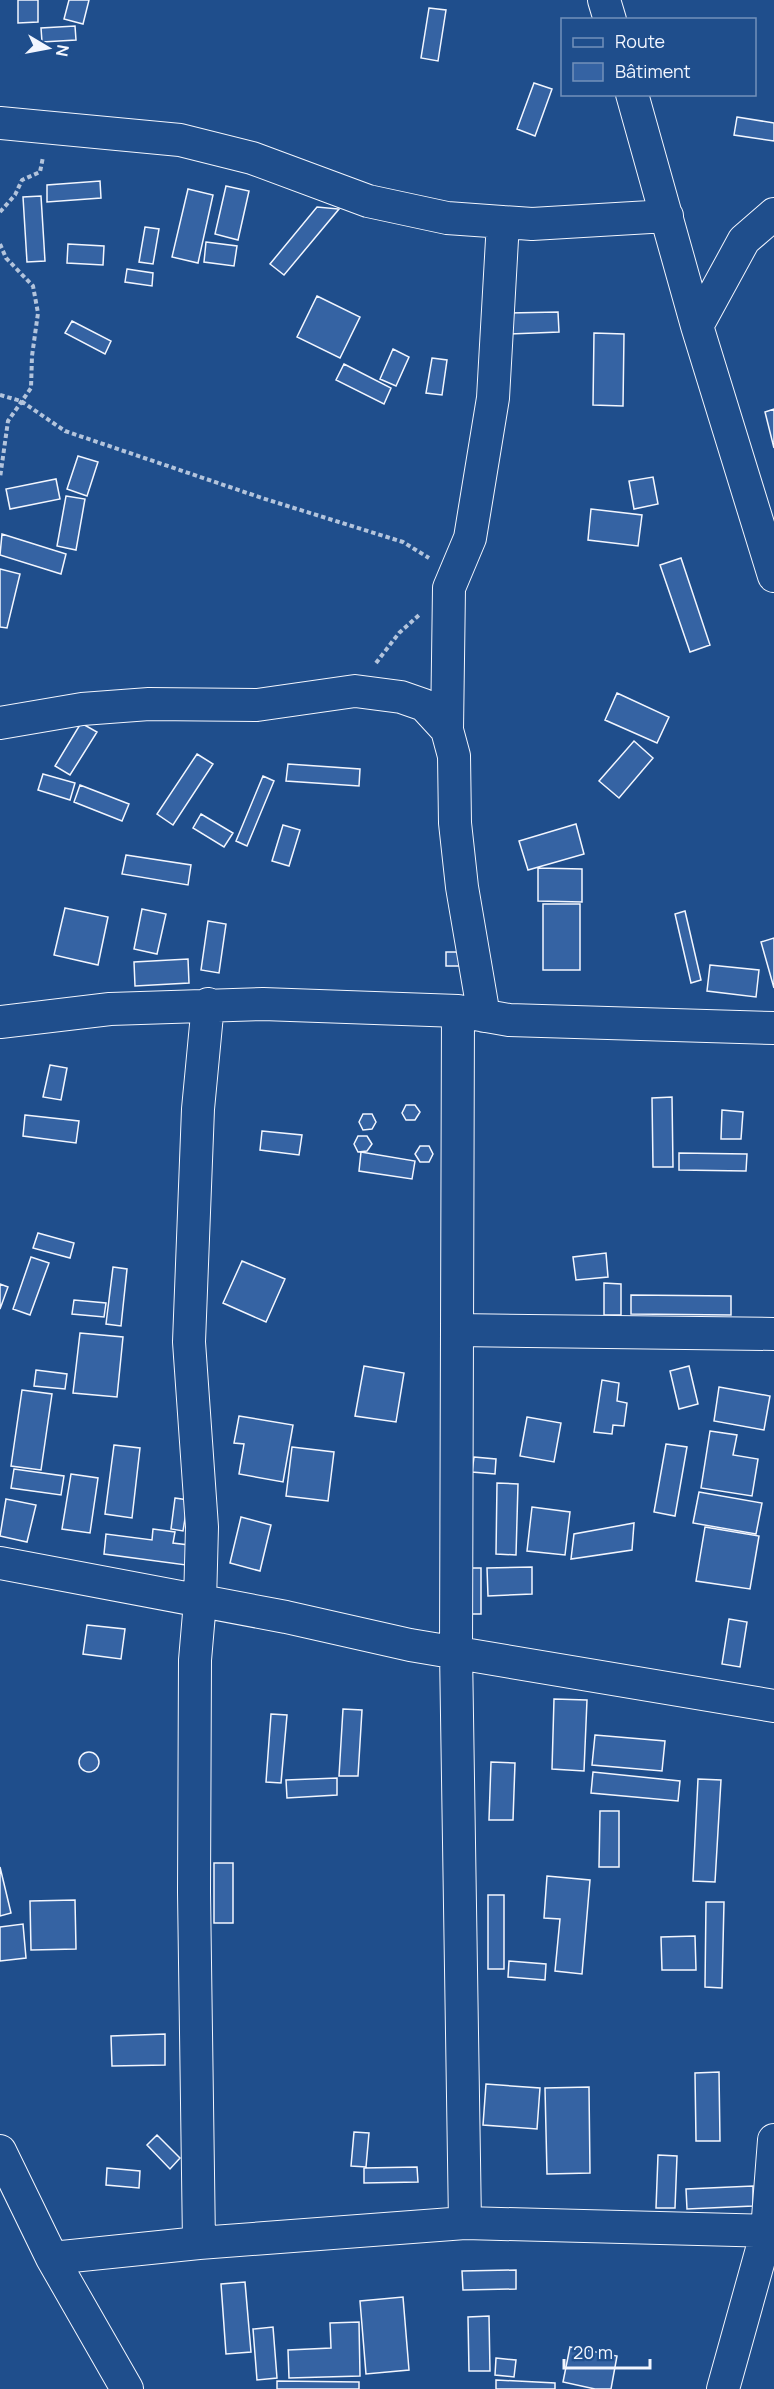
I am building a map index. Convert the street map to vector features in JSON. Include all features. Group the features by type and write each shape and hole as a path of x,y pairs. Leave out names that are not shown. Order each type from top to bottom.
{"street":[{"path":"604,0 609,18"},
{"path":"633,96 698,326 774,576"},
{"path":"0,123 180,140 252,158 368,201 447,219 532,224 667,216"},
{"path":"698,326 744,240 774,214"},
{"path":"465,2223 456,1652 458,1330 471,1013 455,823 454,756 447,730 448,588 470,538 493,398 503,222"},
{"path":"0,723 82,709 149,704 257,705 355,691 401,697 424,705 447,730"},
{"path":"199,2243 194,1892 195,1660 200,1602 202,1527 189,1342 198,1109 208,1004"},
{"path":"0,1022 110,1009 208,1004 471,1013 509,1020 774,1028"},
{"path":"458,1330 774,1334"},
{"path":"0,1563 456,1652 774,1706"},
{"path":"723,2389 770,2231 774,2140"},
{"path":"0,2151 52,2258 128,2389"},
{"path":"52,2258 199,2243 465,2223 770,2231"}],"path":[{"path":"0,212 15,195 22,180 40,172 48,128"},
{"path":"0,244 6,258 33,286 38,313 32,356 31,388 8,421 0,478"},
{"path":"0,395 21,401 65,431 262,498 403,542 435,562 448,588 399,633 355,691"}],"building":[{"path":"18,0 38,0 38,22 18,23"},
{"path":"69,0 89,0 83,24 64,19"},
{"path":"429,8 446,10 438,61 421,58"},
{"path":"75,26 76,40 42,42 41,28"},
{"path":"534,83 552,89 535,136 517,129"},
{"path":"737,117 774,123 774,141 734,135"},
{"path":"100,181 101,198 47,202 47,185"},
{"path":"226,186 249,191 238,240 215,234"},
{"path":"188,189 213,195 198,263 172,257"},
{"path":"41,196 45,261 27,262 23,197"},
{"path":"317,207 339,209 284,275 270,264"},
{"path":"145,227 159,229 153,264 139,262"},
{"path":"206,242 237,246 234,266 204,262"},
{"path":"68,244 104,246 103,265 67,263"},
{"path":"127,269 153,273 152,286 125,282"},
{"path":"317,296 360,317 340,358 297,337"},
{"path":"558,312 559,332 510,334 509,313"},
{"path":"72,321 111,341 105,354 65,333"},
{"path":"594,333 624,334 623,406 593,405"},
{"path":"393,349 409,357 396,386 380,379"},
{"path":"432,358 447,360 442,395 426,393"},
{"path":"344,364 391,388 384,404 336,380"},
{"path":"774,409 774,448 765,412"},
{"path":"78,456 98,462 87,496 67,489"},
{"path":"653,477 658,504 634,509 629,481"},
{"path":"56,479 60,499 10,509 6,489"},
{"path":"66,496 85,499 76,550 57,546"},
{"path":"591,509 642,515 638,546 588,540"},
{"path":"2,534 66,554 61,574 0,555"},
{"path":"681,558 710,645 690,652 660,565"},
{"path":"0,569 20,574 7,628 0,627"},
{"path":"617,693 669,717 657,743 605,720"},
{"path":"81,723 97,732 70,775 55,766"},
{"path":"634,741 653,758 619,798 599,781"},
{"path":"197,754 213,764 173,825 157,814"},
{"path":"288,764 360,769 359,786 286,781"},
{"path":"43,774 75,783 70,800 38,790"},
{"path":"263,776 274,781 247,846 236,841"},
{"path":"80,785 129,804 122,821 74,802"},
{"path":"201,814 233,833 224,847 193,828"},
{"path":"576,824 584,854 528,870 519,841"},
{"path":"283,825 300,830 289,866 272,861"},
{"path":"126,855 191,865 188,885 122,874"},
{"path":"538,868 582,869 582,902 538,901"},
{"path":"543,904 580,904 580,970 543,970"},
{"path":"65,908 108,917 98,965 54,955"},
{"path":"142,909 166,914 157,954 134,949"},
{"path":"685,911 701,980 691,983 675,914"},
{"path":"208,921 226,924 219,973 201,970"},
{"path":"774,938 774,988 761,942"},
{"path":"446,952 463,952 463,966 446,966"},
{"path":"188,959 189,983 135,986 134,962"},
{"path":"710,965 759,970 756,997 707,991"},
{"path":"50,1065 67,1068 61,1100 43,1097"},
{"path":"672,1097 673,1167 653,1167 652,1098"},
{"path":"406,1105 415,1105 420,1112 415,1120 406,1120 402,1113"},
{"path":"722,1110 743,1112 741,1139 721,1139"},
{"path":"363,1114 372,1114 376,1122 372,1129 363,1130 359,1122"},
{"path":"25,1115 79,1121 76,1143 23,1136"},
{"path":"262,1131 302,1135 299,1155 260,1150"},
{"path":"358,1136 367,1136 372,1144 367,1151 358,1152 354,1144"},
{"path":"420,1146 429,1146 433,1154 429,1162 420,1162 415,1154"},
{"path":"361,1152 415,1161 412,1179 359,1171"},
{"path":"679,1153 747,1154 746,1171 679,1170"},
{"path":"38,1233 74,1243 70,1258 33,1248"},
{"path":"606,1253 608,1277 576,1280 573,1257"},
{"path":"31,1257 49,1263 30,1315 13,1309"},
{"path":"242,1261 285,1279 266,1322 223,1303"},
{"path":"113,1267 127,1269 121,1326 106,1324"},
{"path":"604,1283 621,1284 621,1315 604,1315"},
{"path":"0,1284 8,1287 0,1309"},
{"path":"631,1295 731,1296 731,1315 631,1314"},
{"path":"74,1300 106,1303 104,1317 72,1314"},
{"path":"80,1333 123,1337 117,1397 73,1393"},
{"path":"364,1366 404,1373 396,1422 355,1416"},
{"path":"689,1366 698,1404 679,1409 670,1371"},
{"path":"36,1370 67,1374 65,1389 34,1386"},
{"path":"602,1380 619,1383 617,1401 627,1403 624,1426 613,1425 612,1434 594,1432"},
{"path":"719,1387 770,1396 764,1430 714,1421"},
{"path":"22,1390 52,1394 41,1470 11,1466"},
{"path":"239,1416 293,1425 283,1482 239,1474 244,1444 234,1443"},
{"path":"527,1417 561,1423 554,1462 520,1456"},
{"path":"710,1431 737,1435 733,1455 758,1459 752,1496 701,1488"},
{"path":"666,1444 687,1447 675,1516 654,1512"},
{"path":"114,1445 140,1448 132,1518 105,1514"},
{"path":"292,1447 334,1452 328,1501 286,1496"},
{"path":"474,1457 496,1459 495,1474 472,1472"},
{"path":"14,1469 64,1476 61,1495 11,1488"},
{"path":"71,1474 98,1478 90,1533 62,1529"},
{"path":"497,1483 518,1484 516,1555 496,1554"},
{"path":"699,1492 762,1503 756,1534 693,1523"},
{"path":"175,1498 188,1500 183,1531 171,1529"},
{"path":"6,1499 36,1505 27,1542 0,1536"},
{"path":"532,1507 570,1512 565,1555 527,1551"},
{"path":"241,1517 271,1525 260,1571 230,1563"},
{"path":"634,1523 632,1550 571,1559 574,1534"},
{"path":"705,1527 759,1536 750,1589 696,1581"},
{"path":"153,1529 175,1532 173,1543 189,1545 186,1565 104,1554 106,1534 152,1540"},
{"path":"532,1567 532,1594 488,1596 487,1568"},
{"path":"466,1568 481,1568 481,1614 466,1614"},
{"path":"729,1619 747,1622 740,1667 722,1664"},
{"path":"87,1625 125,1629 121,1659 83,1654"},
{"path":"554,1699 587,1700 584,1771 552,1769"},
{"path":"343,1709 362,1710 358,1776 339,1776"},
{"path":"271,1714 287,1715 281,1783 266,1782"},
{"path":"595,1735 665,1741 662,1771 592,1765"},
{"path":"89,1752 96,1755 99,1762 96,1769 89,1772 82,1769 79,1762 82,1755"},
{"path":"491,1762 515,1763 513,1820 489,1820"},
{"path":"593,1772 680,1781 678,1801 591,1793"},
{"path":"337,1778 337,1795 287,1798 286,1780"},
{"path":"698,1779 721,1780 715,1882 693,1881"},
{"path":"600,1811 619,1811 619,1867 599,1867"},
{"path":"214,1863 233,1863 233,1923 214,1923"},
{"path":"0,1867 11,1913 0,1916"},
{"path":"547,1876 590,1880 582,1974 555,1971 560,1919 544,1918"},
{"path":"488,1895 504,1895 504,1969 488,1969"},
{"path":"75,1900 76,1949 31,1950 30,1901"},
{"path":"706,1902 724,1902 722,1988 705,1987"},
{"path":"23,1924 26,1958 0,1961 0,1927"},
{"path":"695,1936 696,1970 662,1970 661,1937"},
{"path":"509,1961 546,1964 545,1980 508,1977"},
{"path":"165,2034 165,2065 112,2066 111,2036"},
{"path":"719,2072 720,2141 696,2141 695,2073"},
{"path":"486,2084 540,2088 537,2129 483,2125"},
{"path":"589,2087 590,2173 547,2174 545,2088"},
{"path":"354,2132 369,2133 366,2167 351,2166"},
{"path":"157,2135 180,2158 170,2169 147,2145"},
{"path":"658,2155 677,2156 675,2208 656,2208"},
{"path":"417,2167 418,2182 364,2183 364,2168"},
{"path":"107,2168 140,2171 139,2188 106,2185"},
{"path":"753,2186 753,2206 687,2209 686,2189"},
{"path":"516,2270 516,2289 463,2290 462,2271"},
{"path":"245,2282 251,2352 226,2354 221,2284"},
{"path":"403,2297 409,2370 366,2374 360,2301"},
{"path":"489,2316 490,2371 469,2371 468,2317"},
{"path":"359,2322 360,2376 289,2378 288,2350 331,2348 330,2323"},
{"path":"273,2327 277,2378 257,2380 253,2329"},
{"path":"570,2347 617,2356 611,2389 595,2389 563,2382"},
{"path":"496,2358 516,2360 514,2377 495,2375"},
{"path":"496,2380 555,2383 555,2389 496,2389"},
{"path":"277,2381 359,2382 359,2389 277,2389"}]}
